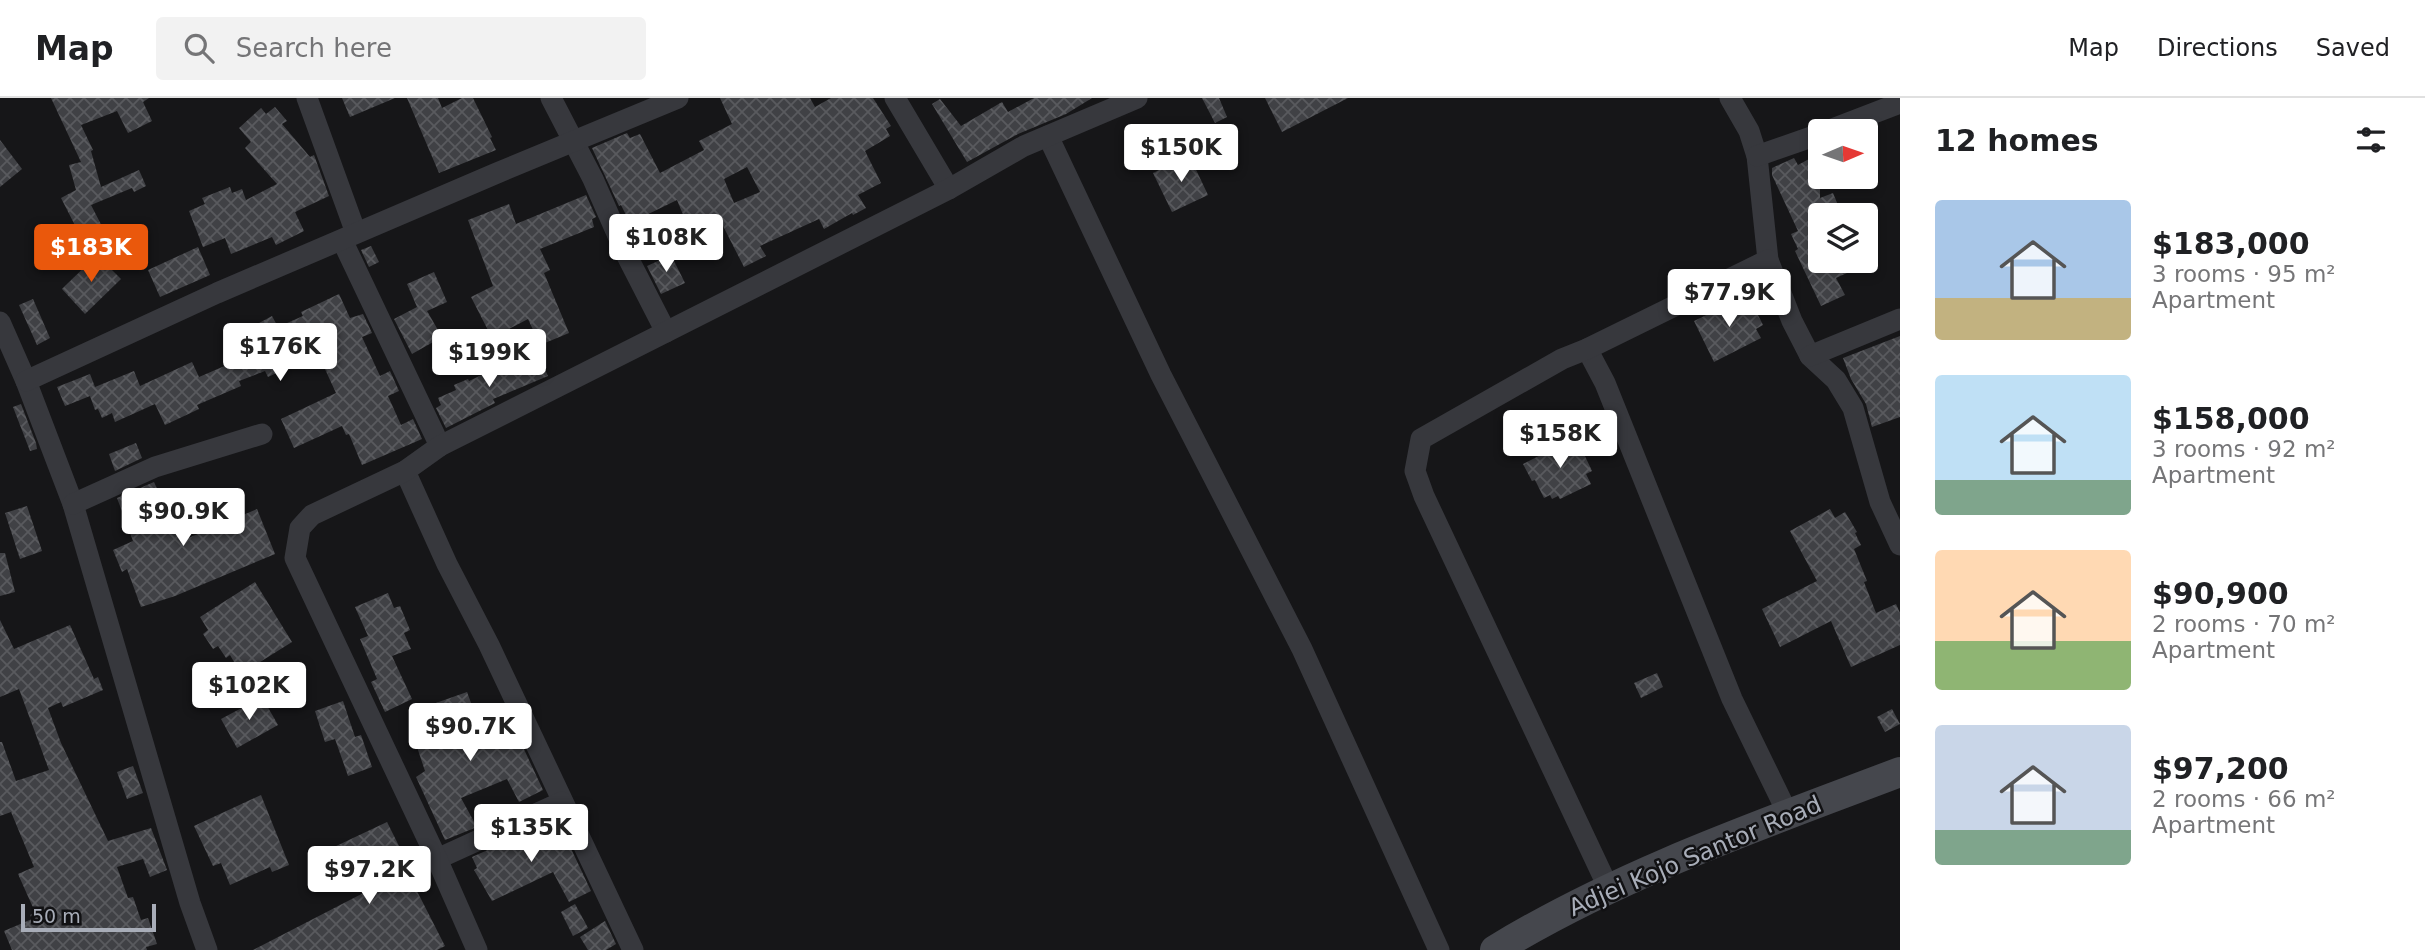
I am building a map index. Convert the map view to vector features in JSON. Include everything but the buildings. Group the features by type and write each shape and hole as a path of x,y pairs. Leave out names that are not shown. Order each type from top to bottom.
{"street":[{"path":"307,98 349,237 440,446"},
{"path":"551,98 593,178 626,254 666,332"},
{"path":"26,381 141,327 678,98"},
{"path":"895,98 949,189"},
{"path":"472,948 438,859 295,558 300,527 312,514 405,471 440,446 949,189 1024,146 1138,98"},
{"path":"1730,98 1749,131 1756,156 1768,260 1792,321 1810,356 1836,380 1853,408 1880,502 1900,543"},
{"path":"1858,119 1900,103"},
{"path":"1048,136 1161,375 1302,649 1439,950"},
{"path":"1756,156 1808,138"},
{"path":"1609,889 1424,496 1415,471 1421,439 1562,359 1768,260"},
{"path":"1810,356 1900,318"},
{"path":"0,322 74,504 190,903 207,950"},
{"path":"1587,349 1605,383 1732,699 1788,814"},
{"path":"74,504 155,467 262,434"},
{"path":"405,471 633,950"},
{"name":"Adjei Kojo Santor Road","path":"1495,950 1609,889 1788,814 1900,772"},
{"path":"438,859 562,802"}]}
